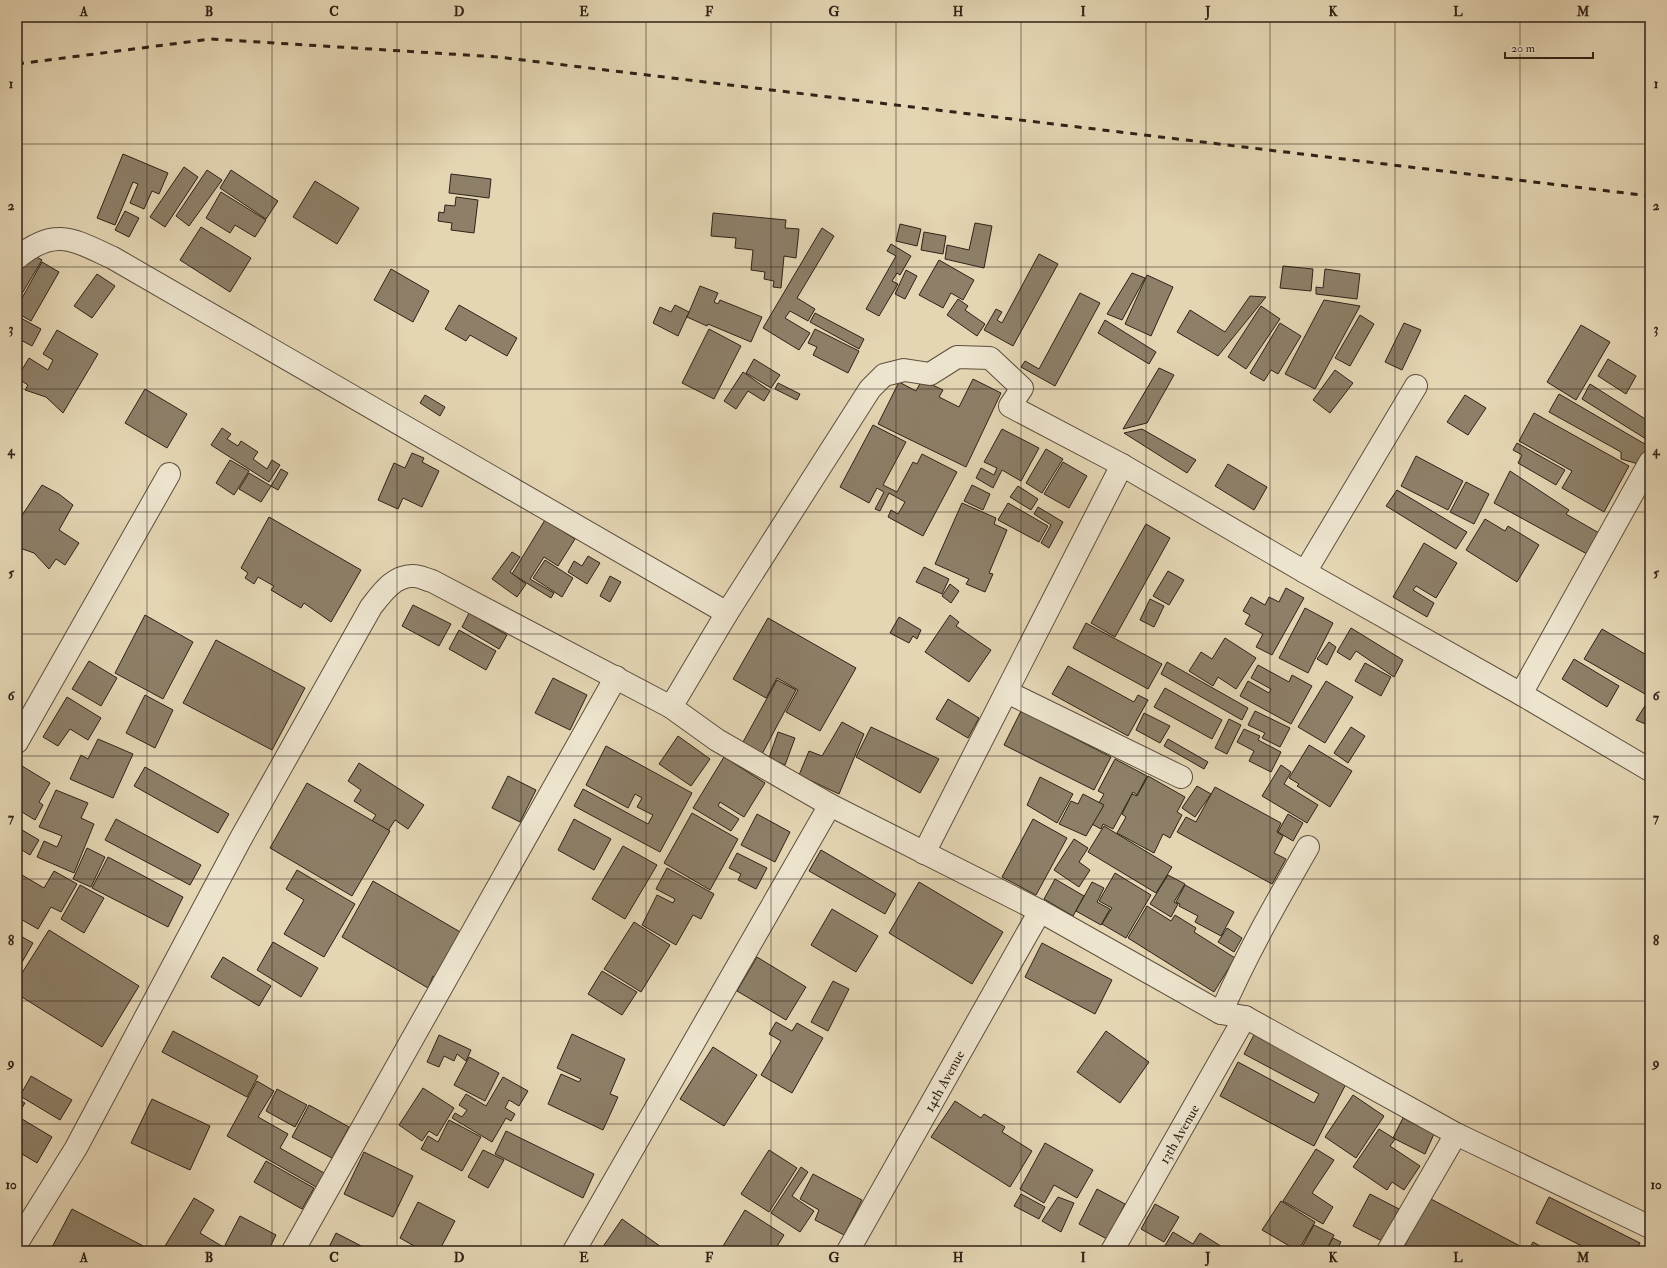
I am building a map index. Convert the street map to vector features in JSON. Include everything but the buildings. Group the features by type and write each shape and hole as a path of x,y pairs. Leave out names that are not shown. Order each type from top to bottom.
{"street":[{"path":"17,258 31,246 56,238 72,239 113,258 727,613"},
{"path":"671,707 727,613 870,389 884,375 904,370 930,374 956,357 990,358 1022,388 1010,406 1122,465 1650,770"},
{"path":"1305,572 1416,386"},
{"path":"1520,694 1650,462"},
{"path":"924,853 1122,465"},
{"path":"17,742 169,474"},
{"path":"17,1242 76,1148 240,840 371,607 386,588 398,579 414,576 432,581 616,677 671,707 717,740 830,805 1040,911 1221,1013 1245,1017 1456,1134 1650,1227"},
{"path":"293,1251 616,677"},
{"path":"1007,692 1181,777"},
{"path":"574,1251 830,805"},
{"path":"1221,1013 1238,973 1308,847"},
{"name":"14th Avenue","path":"848,1251 1040,911"},
{"name":"13th Avenue","path":"1112,1251 1245,1017"},
{"path":"1388,1251 1456,1134"}],"railway":[{"path":"17,64 211,39 498,57 1650,196"}]}
